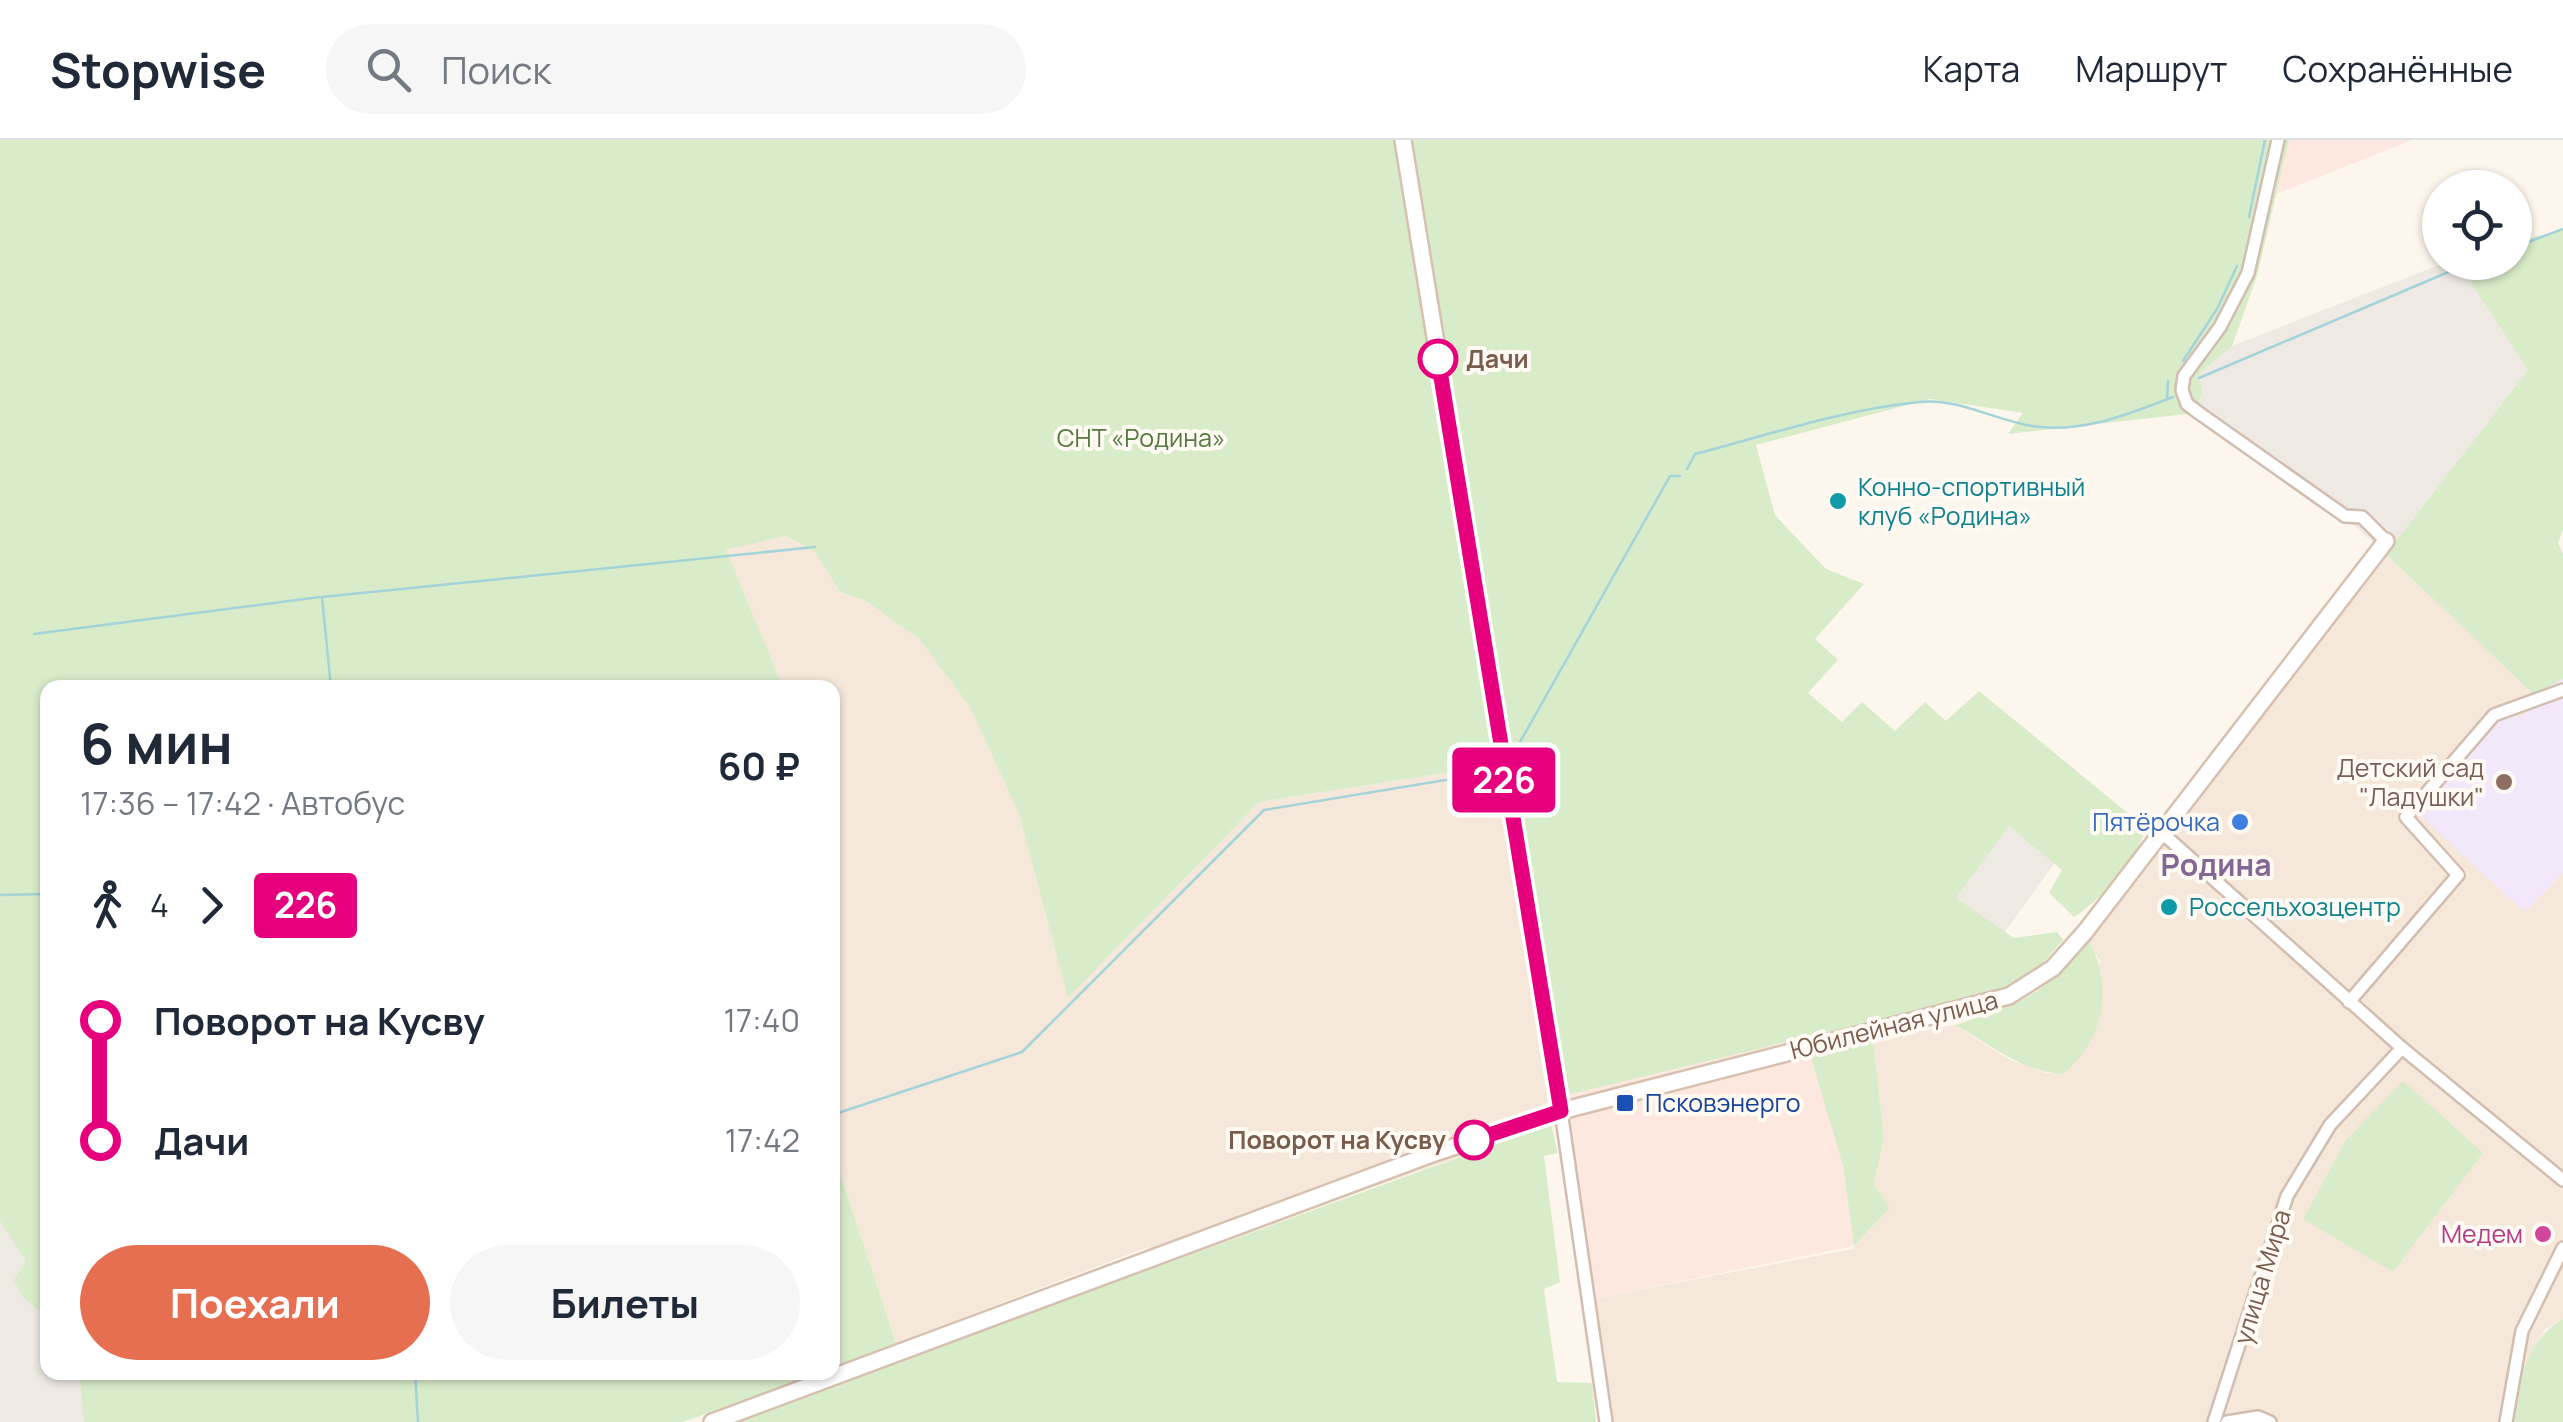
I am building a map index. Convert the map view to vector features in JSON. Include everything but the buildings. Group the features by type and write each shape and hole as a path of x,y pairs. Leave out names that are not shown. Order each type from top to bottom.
{"street":[{"path":"1403,140 1561,1111 1606,1422"},
{"path":"2278,140 2248,273 2226,318 2184,376 2182,390 2187,404 2199,413 2345,516 2362,517 2386,541"},
{"name":"Юбилейная улица","path":"840,1374 1432,1154 1561,1111 2009,996 2053,968 2386,541"},
{"path":"2349,1002 2458,875 2406,817 2494,715 2563,690"},
{"path":"2160,831 2402,1048 2563,1180"},
{"name":"улица Мира","path":"2214,1422 2287,1196 2330,1125 2402,1048"},
{"path":"2506,1422 2522,1331 2563,1248"},
{"name":"Юбилейная улица","path":"712,1422 825,1380"},
{"path":"2227,1422 2258,1417 2270,1422"}],"shaded area":[{"path":"2289,140 2412,140 2276,194"},
{"path":"2422,272 2422,280 2469,280 2528,370 2386,554 2348,520 2196,413 2202,393 2199,374 2232,346"},
{"path":"786,536 815,552 840,592 866,601 919,639 970,707 1019,814 1068,998 1259,802 1496,765 1551,1124 1160,1263 1148,1247 896,1343 840,1173 840,680 780,680 726,550"},
{"path":"2386,554 2533,694 2525,715 2525,911 2563,873 2563,1319 2545,1329 2524,1367 2511,1422 1611,1422 1593,1299 1852,1249 1890,1208 1874,1184 1884,1138 1873,1039 1955,1025 2008,1059 2046,1073 2063,1074 2100,962 2089,941"},
{"name":"Детский сад \"Ладушки\"","path":"2563,679 2563,873 2525,912 2418,814 2497,718 2525,715 2533,694"},
{"path":"2009,826 2055,862 2004,933 1956,898"},
{"path":"1806,1036 1843,1166 1854,1246 1593,1299 1563,1096"},
{"path":"0,1206 40,1276 40,1380 80,1380 84,1422 0,1422"}],"green space":[{"name":"СНТ «Родина»","path":"0,140 1396,140 1496,765 1259,802 1068,998 1019,814 970,707 919,639 866,601 840,592 815,552 786,536 726,550 780,680 40,680 40,1312 22,1296 14,1280 26,1261 0,1221"},
{"path":"1409,140 2289,140 2257,276 2232,346 2199,374 2202,392 2196,413 2008,434 2023,413 1930,399 1756,445 1775,515 1826,569 1864,584 1815,639 1838,660 1808,693 1842,722 1862,702 1895,731 1925,702 1946,721 1979,691 2146,828 2135,853 2117,878 2074,917 2049,893 2062,870 2009,826 1956,898 2014,938 2057,932 2063,940 2036,971 2006,989 1563,1096"},
{"path":"2563,230 2563,529 2558,543 2563,554 2563,679 2533,694 2386,554 2528,370 2469,280 2532,280 2532,238"},
{"path":"2089,941 2101,976 2101,1012 2088,1045 2063,1074 2020,1063 1955,1025 2030,995 2058,974"},
{"path":"1873,1039 1884,1138 1874,1184 1890,1208 1854,1246 1843,1166 1810,1054"},
{"path":"2403,1081 2483,1153 2393,1272 2303,1219 2346,1140"},
{"path":"1551,1124 1558,1153 1544,1156 1560,1282 1544,1289 1557,1382 1592,1383 1596,1422 729,1422"},
{"path":"840,1173 896,1343 840,1364"},
{"path":"2563,1319 2563,1422 2511,1422 2532,1350"},
{"path":"80,1380 798,1380 683,1422 84,1422"}],"waterway":[{"path":"2249,217 2265,140"},
{"path":"2532,241 2563,229"},
{"path":"2183,361 2217,309 2237,266"},
{"path":"2199,378 2430,280"},
{"path":"2167,399 2168,381"},
{"path":"1687,469 1695,454 1892,405 1949,403 2050,428 2104,421 2173,397"},
{"path":"1511,758 1670,476 1680,476"},
{"path":"330,680 322,597 815,547"},
{"path":"34,634 320,597"},
{"path":"840,1112 1022,1052 1264,810 1488,773"},
{"path":"0,895 40,894"},
{"path":"415,1380 418,1422"}],"bus line":[{"name":"226","path":"1438,359 1503,779 1561,1111 1474,1140"}],"place":[{"name":"Дачи","path":"1438,359"},
{"name":"Конно-спортивный клуб «Родина»","path":"1838,501"},
{"name":"Детский сад \"Ладушки\"","path":"2504,782"},
{"name":"Пятёрочка","path":"2240,822"},
{"name":"Россельхозцентр","path":"2169,907"},
{"name":"Псковэнерго","path":"1625,1103"},
{"name":"Поворот на Кусву","path":"1474,1140"},
{"name":"Медем","path":"2543,1234"}],"district":[{"name":"Родина","path":"2216,866"}]}
